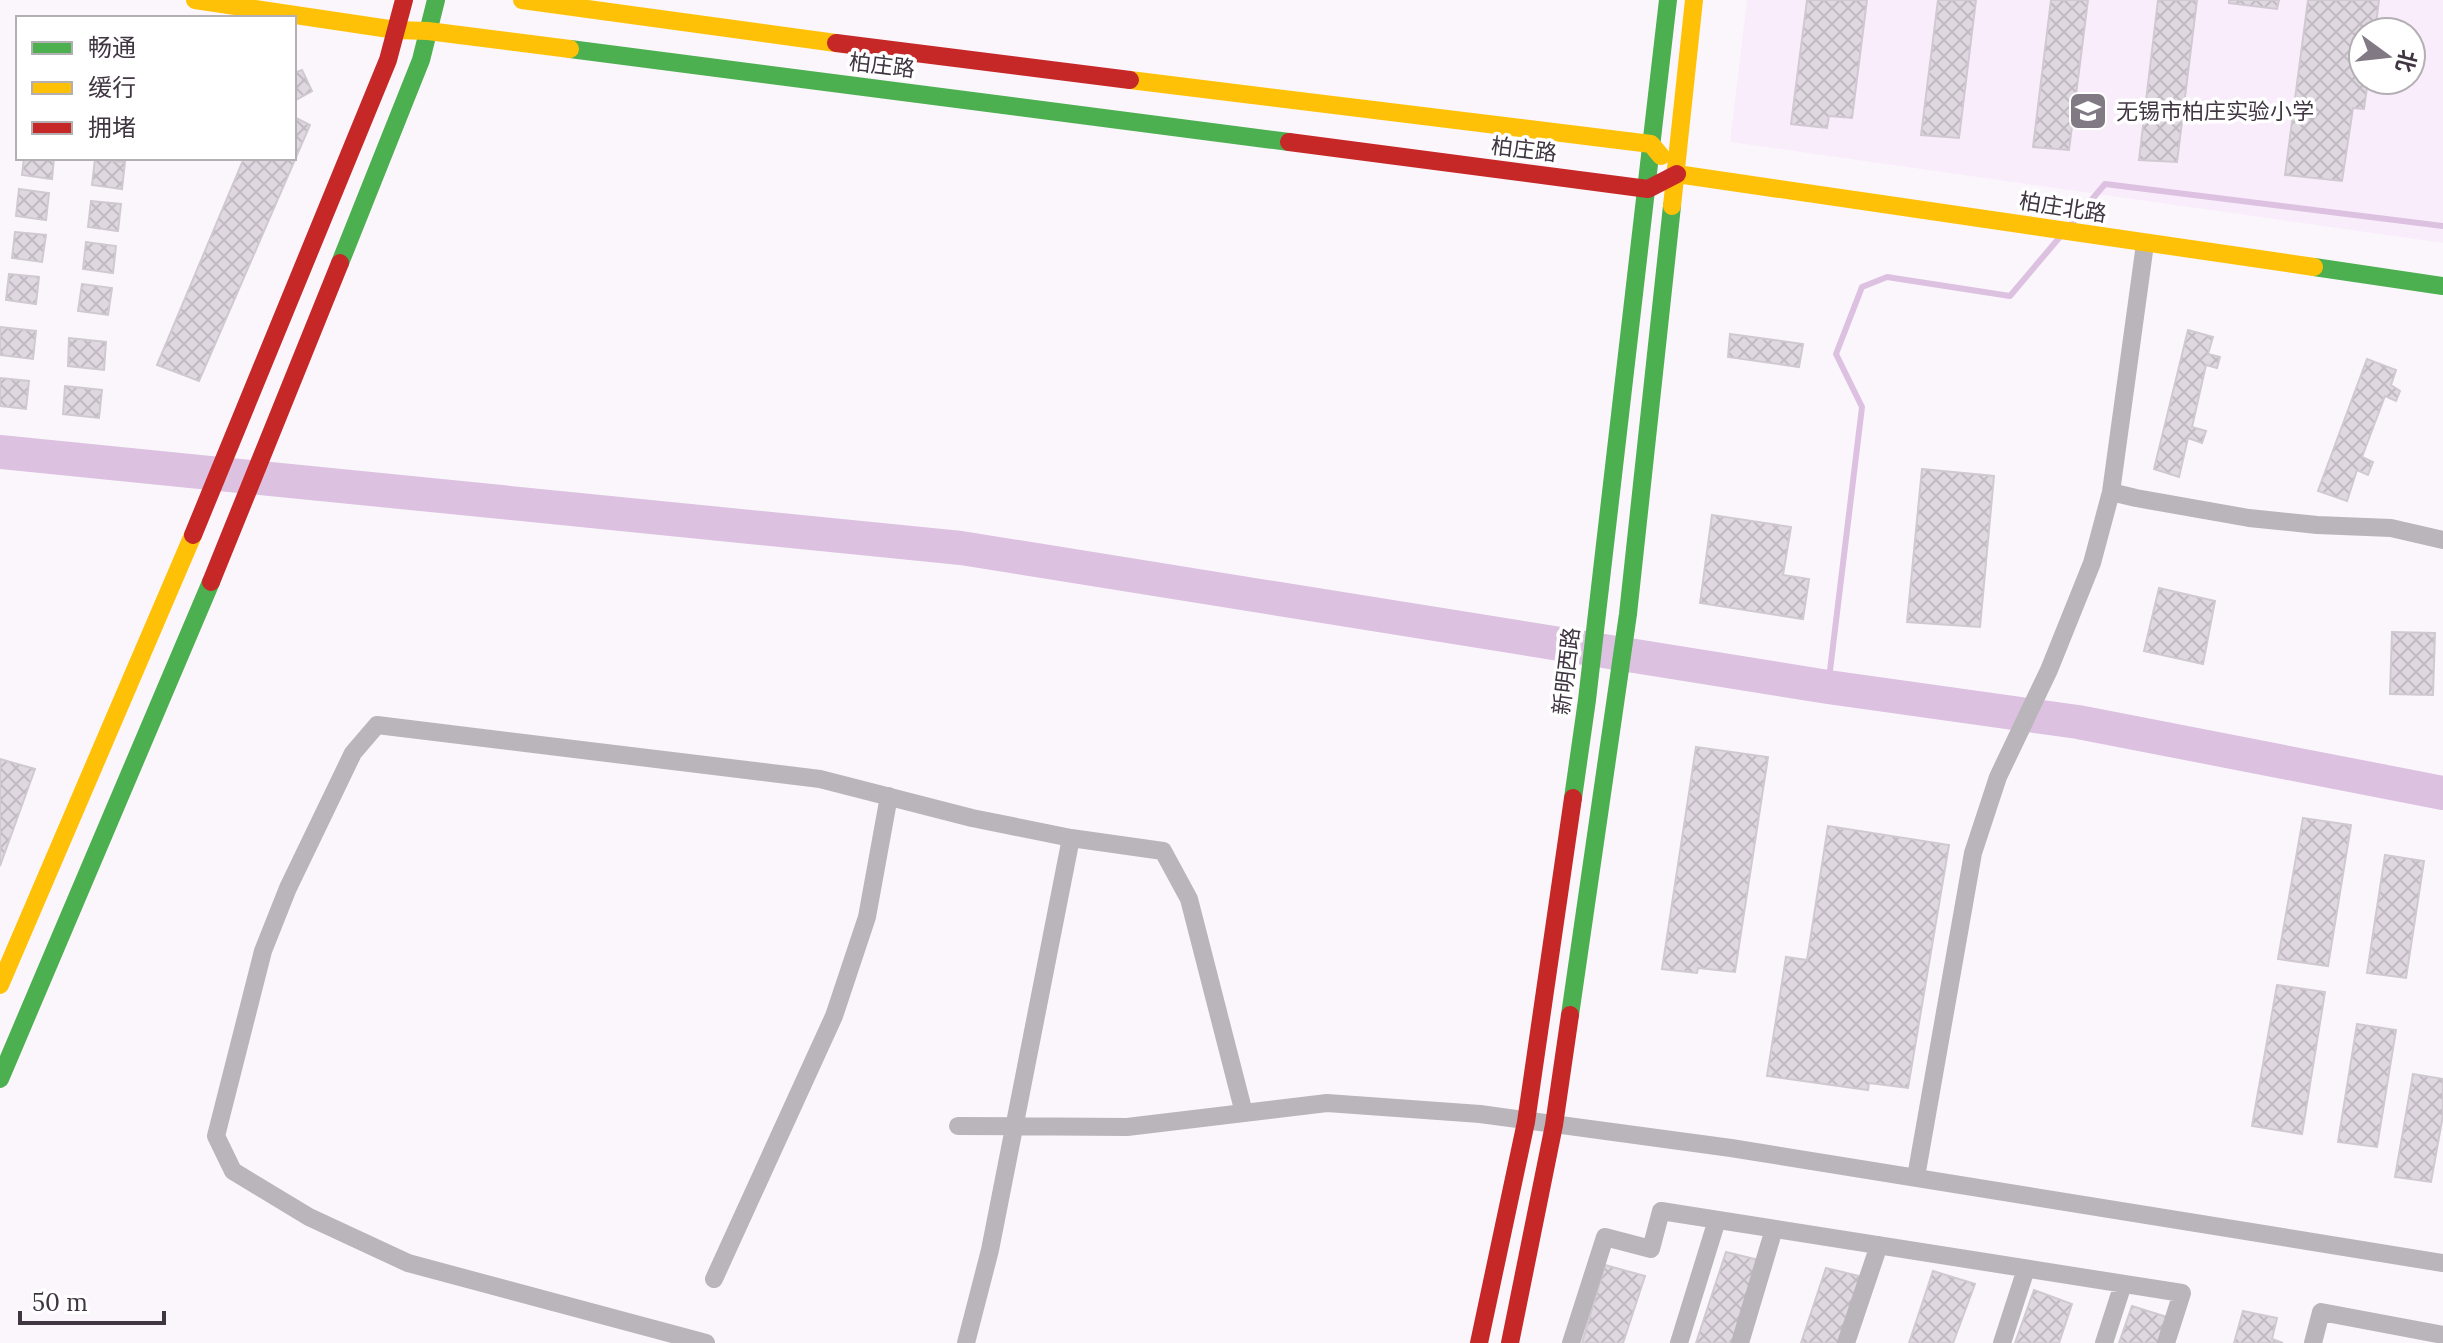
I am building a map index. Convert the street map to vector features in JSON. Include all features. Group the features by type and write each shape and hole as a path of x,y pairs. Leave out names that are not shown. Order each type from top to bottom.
{"street":[{"name":"柏庄路","path":"195,0 396,30 428,31 1648,189"},
{"path":"0,985 197,526 388,60 404,0"},
{"path":"0,1079 276,425 421,60 436,0"},
{"name":"柏庄路","path":"522,0 896,51 1651,144"},
{"name":"新明西路","path":"1479,1343 1526,1122 1587,700 1668,0"},
{"path":"1510,1343 1554,1125 1628,614 1694,0"},
{"path":"1651,144 1677,174"},
{"path":"1648,189 1677,174"},
{"name":"柏庄北路","path":"1677,174 2443,286"},
{"path":"1916,1177 1973,853 1998,777 2049,670 2092,563 2111,492 2145,244"},
{"path":"2111,492 2249,518 2391,528 2443,540"},
{"path":"706,1343 408,1263 309,1217 233,1171 216,1136 263,951 288,888 353,753 377,725 820,779 972,818 1071,838 1163,851 1189,899 1244,1113"},
{"path":"714,1279 834,1016 867,917 889,796"},
{"path":"966,1343 990,1250 1071,838"},
{"path":"958,1126 1127,1127 1327,1103 1480,1114 1916,1177 2443,1263"},
{"path":"1571,1343 1605,1237 1651,1249 1661,1211 2182,1293 2166,1343"},
{"path":"1679,1343 1717,1220"},
{"path":"1740,1343 1774,1229"},
{"path":"1846,1343 1879,1245"},
{"path":"2002,1343 2026,1269"},
{"path":"2104,1343 2123,1284"},
{"path":"2313,1343 2321,1312 2443,1335"}],"shaded area":[{"name":"无锡市柏庄实验小学","path":"1747,0 2443,0 2443,243 1730,142"}],"building":[{"path":"1807,0 1867,0 1852,118 1829,116 1827,128 1791,124"},
{"path":"1938,0 1976,0 1959,138 1921,135"},
{"path":"2051,0 2088,0 2069,150 2033,147"},
{"path":"2158,0 2197,0 2177,162 2139,160"},
{"path":"2229,0 2279,0 2277,9 2229,3"},
{"path":"2308,0 2379,0 2377,16 2347,16 2347,96 2366,96 2364,109 2353,108 2342,181 2285,175"},
{"path":"302,70 312,91 296,100 296,72"},
{"path":"296,118 310,125 296,157"},
{"path":"24,160 54,160 52,179 22,175"},
{"path":"95,160 125,162 122,189 92,185"},
{"path":"243,160 295,160 199,381 157,365"},
{"path":"19,189 49,193 46,220 16,216"},
{"path":"91,201 121,204 118,231 88,227"},
{"path":"15,232 46,235 42,262 12,258"},
{"path":"86,242 116,246 113,273 83,269"},
{"path":"9,274 39,277 36,304 6,300"},
{"path":"82,284 112,288 108,315 78,311"},
{"path":"0,327 36,331 33,359 0,355"},
{"path":"2188,330 2213,337 2208,354 2220,357 2217,368 2206,365 2192,427 2206,431 2202,443 2188,438 2179,477 2154,469"},
{"path":"1730,334 1803,344 1799,367 1728,357"},
{"path":"69,338 106,342 104,370 68,366"},
{"path":"2367,359 2396,370 2391,385 2400,391 2396,401 2385,396 2362,457 2373,462 2368,475 2357,470 2347,501 2318,491"},
{"path":"0,378 29,381 26,409 0,406"},
{"path":"65,386 102,390 99,418 63,414"},
{"path":"1922,469 1994,476 1980,627 1907,622"},
{"path":"1712,515 1791,527 1783,575 1809,579 1803,619 1700,603"},
{"path":"2159,588 2215,601 2203,664 2144,651"},
{"path":"2392,632 2435,633 2433,695 2390,694"},
{"path":"1696,747 1768,757 1735,972 1698,968 1697,973 1662,969"},
{"path":"0,759 35,769 0,866"},
{"path":"2303,818 2351,825 2328,966 2278,959"},
{"path":"1828,826 1949,845 1908,1088 1869,1083 1868,1090 1767,1076 1786,957 1807,960"},
{"path":"2385,855 2424,861 2406,978 2367,973"},
{"path":"2277,985 2325,992 2302,1134 2252,1126"},
{"path":"2357,1024 2396,1030 2377,1147 2338,1142"},
{"path":"2413,1074 2443,1079 2443,1115 2431,1182 2395,1177"},
{"path":"1726,1252 1763,1261 1736,1343 1696,1343"},
{"path":"1605,1265 1645,1276 1623,1343 1582,1343"},
{"path":"1826,1268 1863,1277 1841,1343 1801,1343"},
{"path":"1933,1271 1975,1284 1953,1343 1909,1343"},
{"path":"2034,1290 2072,1304 2059,1343 2015,1343"},
{"path":"2132,1306 2173,1319 2165,1343 2119,1343"},
{"path":"2243,1311 2277,1318 2272,1339 2283,1343 2234,1343"}],"waterway":[{"path":"2072,223 2105,184 2443,226"},
{"path":"1828,687 1862,407 1836,354 1862,287 1887,277 2010,296 2059,238"},
{"path":"0,452 961,548 1828,687 2078,722 2443,793"}],"traffic: fast":[{"path":"340,263 421,60 436,0"},
{"path":"1573,798 1668,0"},
{"path":"570,49 1289,142"},
{"path":"1570,1015 1628,614 1672,206"},
{"path":"2314,267 2443,286"},
{"path":"0,1079 211,582"}],"traffic: slow":[{"path":"195,0 396,30 428,31 570,49"},
{"path":"522,0 836,43"},
{"path":"1672,206 1694,0"},
{"path":"1130,80 1651,144 1661,156"},
{"path":"1677,174 2314,267"},
{"path":"0,985 193,535"}],"traffic: jam":[{"path":"193,535 388,60 404,0"},
{"path":"836,43 1130,80"},
{"path":"1289,142 1648,189 1677,174"},
{"path":"211,582 340,263"},
{"path":"1479,1343 1526,1122 1573,798"},
{"path":"1510,1343 1554,1125 1570,1015"}],"place":[{"name":"无锡市柏庄实验小学","path":"2088,111"}]}
